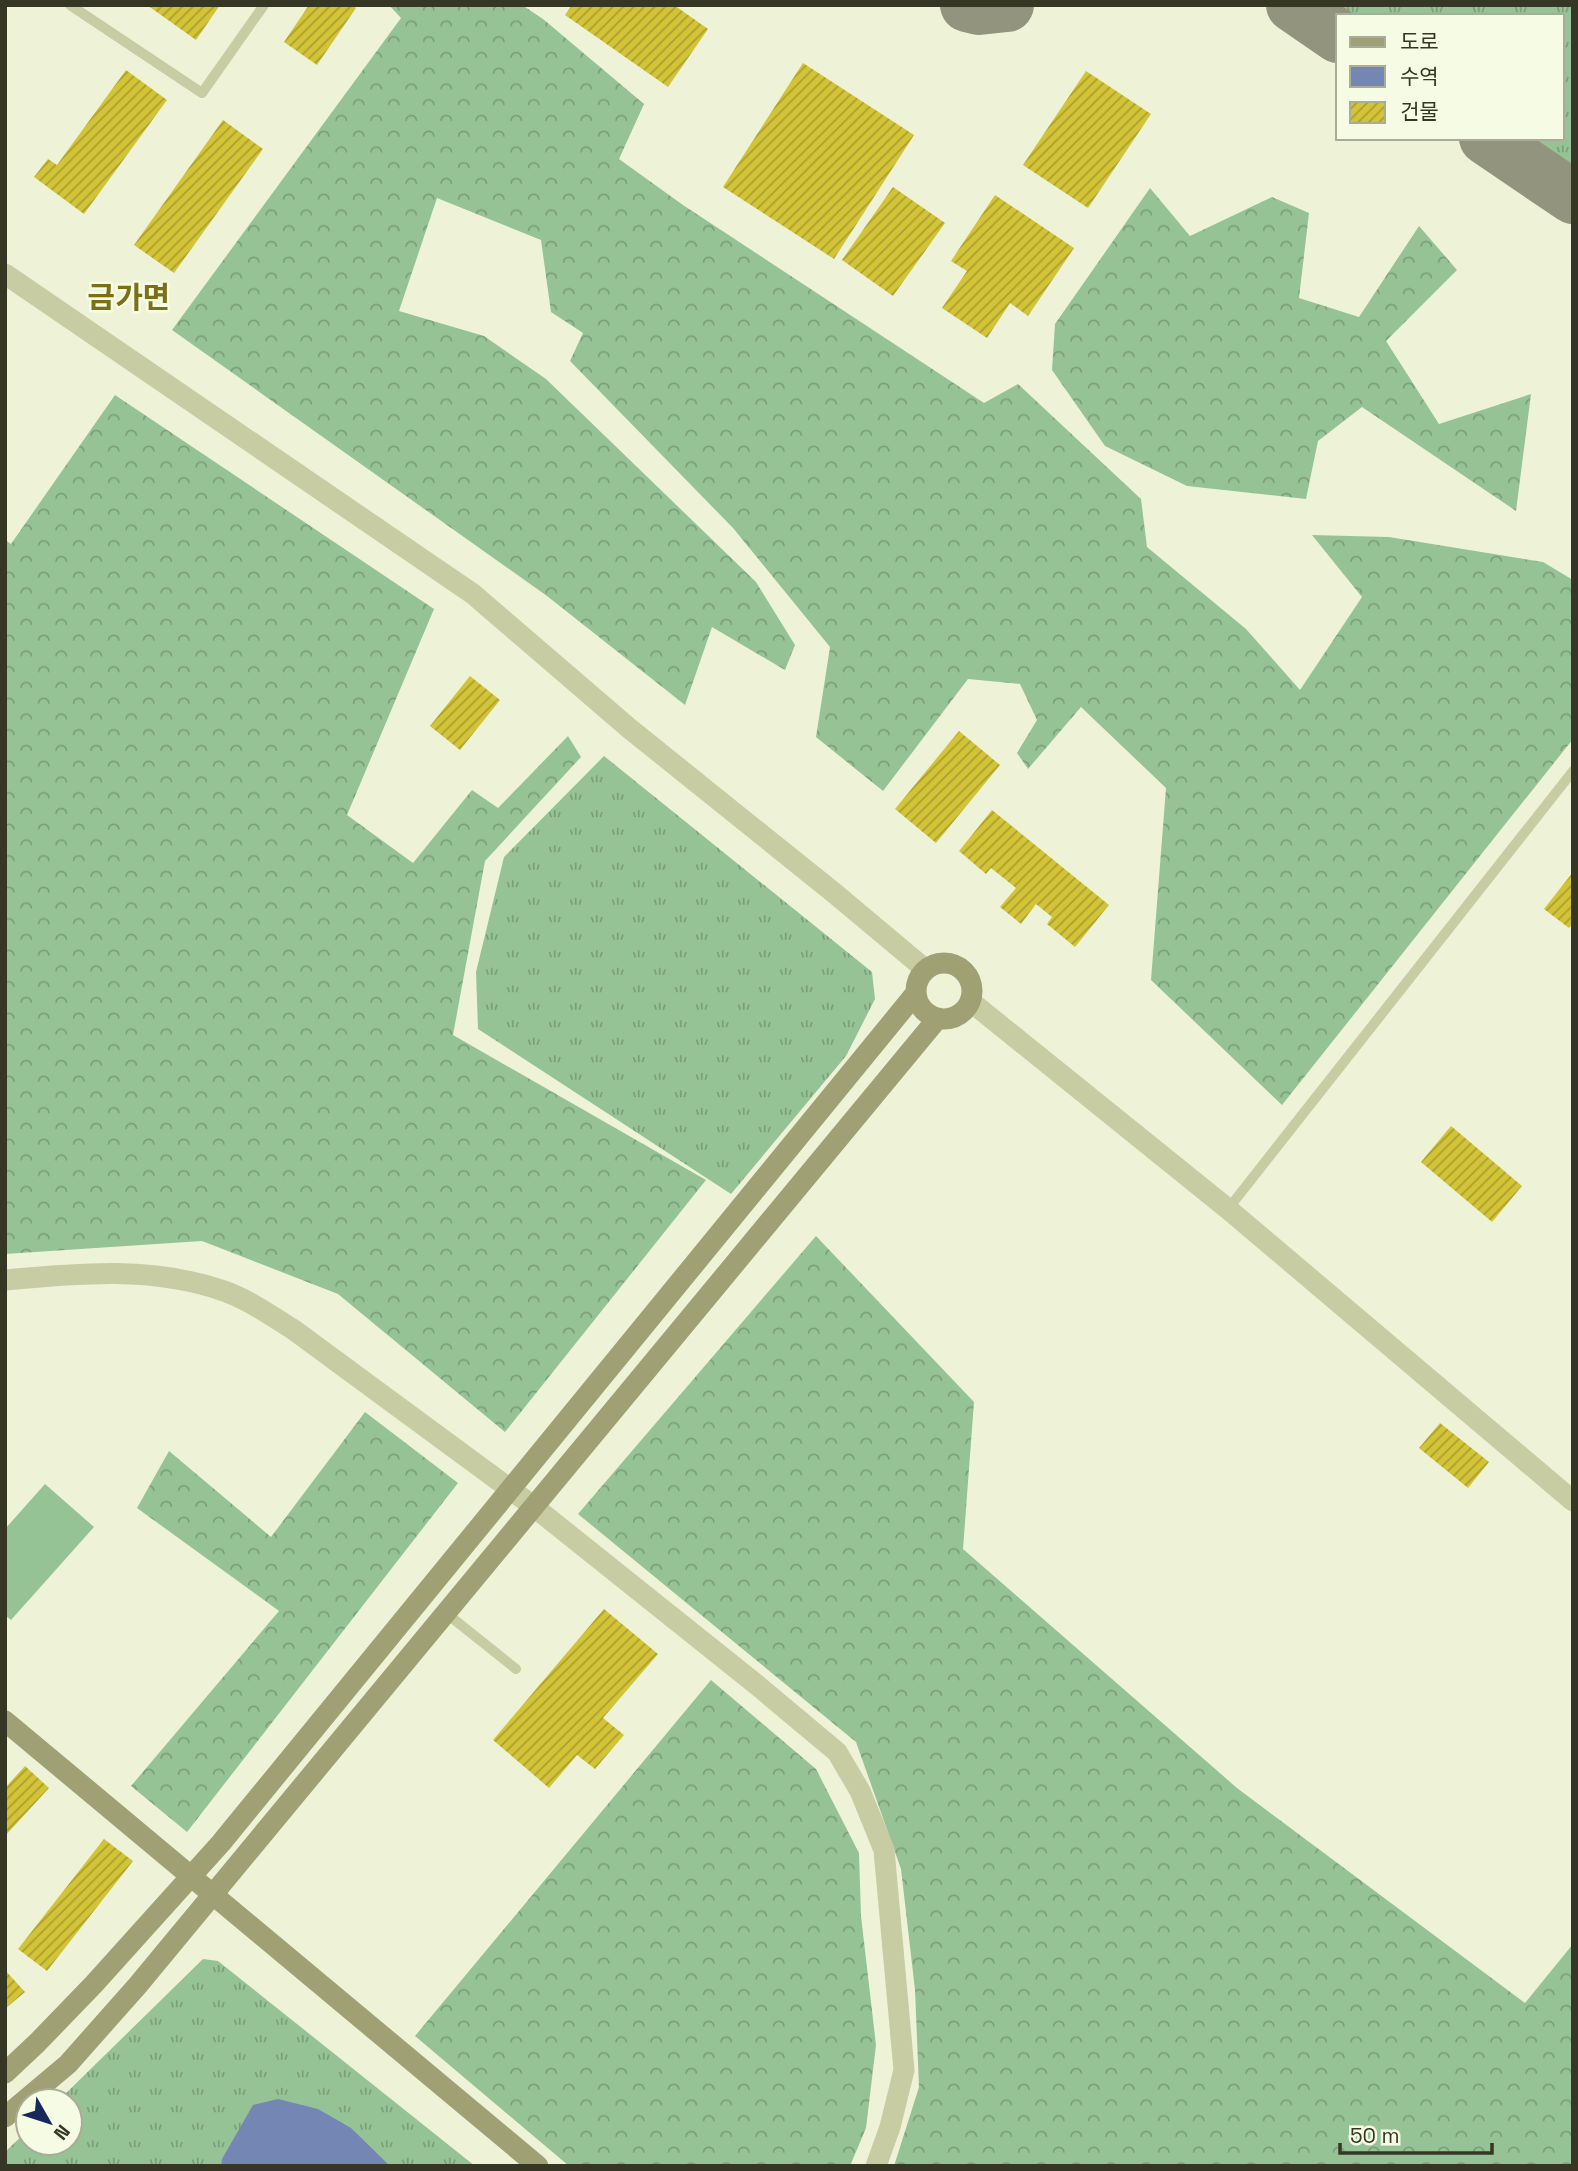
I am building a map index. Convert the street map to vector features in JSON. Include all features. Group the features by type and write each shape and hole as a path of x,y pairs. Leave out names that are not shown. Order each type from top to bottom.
{"street":[{"path":"5,274 473,594 630,729 834,892 925,969"},
{"path":"942,962 960,967 971,982 970,1001 957,1016 938,1018 923,1010 916,993 916,984 925,969 942,962"},
{"path":"5,2073 37,2043 192,1877 916,993"},
{"path":"970,1001 1228,1209 1573,1501"},
{"path":"5,2117 68,2064 214,1896 938,1018"},
{"path":"5,1279 87,1272 146,1275 188,1281 226,1292 259,1308 294,1330 533,1506 837,1752 860,1791 884,1850 904,2070 890,2127 876,2166"},
{"path":"7,1726 538,2166"}],"lane":[{"path":"70,5 202,93 264,5"},
{"path":"1228,1209 1573,771"},
{"path":"446,1614 516,1669"}],"green space":[{"path":"389,5 522,5 543,19 644,104 619,159 683,205 984,403 1018,384 1141,499 1147,547 1246,629 1300,690 1362,597 1312,535 1389,537 1543,562 1573,580 1573,739 1282,1105 1151,980 1166,788 1081,707 1028,769 1017,753 1037,720 1020,684 968,679 883,791 816,737 830,647 733,528 570,361 583,333 551,312 541,240 437,198 399,311 484,336 546,379 756,582 795,645 785,670 712,627 685,705 547,596 172,330 401,18"},
{"path":"1333,5 1573,5 1573,171 1528,140 1564,140 1564,14 1346,14"},
{"path":"1150,188 1190,236 1272,197 1309,213 1299,298 1359,317 1419,226 1457,270 1386,341 1439,424 1531,394 1516,511 1362,407 1318,441 1306,499 1187,486 1105,446 1052,370 1055,324"},
{"path":"115,395 434,609 347,815 413,863 472,790 498,808 568,736 581,757 485,861 453,1035 706,1180 505,1432 338,1294 202,1241 5,1254 5,540 11,544"},
{"path":"604,756 872,972 875,999 846,1056 731,1194 478,1029 476,972 504,857"},
{"path":"816,1236 974,1402 963,1549 1237,1788 1525,2003 1573,1944 1573,2166 894,2166 919,2087 915,1990 901,1869 856,1742 578,1514"},
{"path":"365,1412 458,1483 187,1832 131,1786 279,1611 137,1508 169,1451 271,1537"},
{"path":"45,1484 94,1527 11,1620 5,1615 5,1529"},
{"path":"711,1680 816,1769 859,1853 861,1916 876,2045 866,2128 850,2166 569,2166 415,2036"},
{"path":"203,1959 218,1961 475,2166 5,2166 5,2152 14,2143 14,2157 84,2157 84,2087 72,2087"}],"water":[{"path":"278,2099 318,2109 351,2128 390,2166 221,2166 222,2159 253,2105"}],"building":[{"path":"147,5 220,5 196,40"},
{"path":"309,5 352,5 356,8 317,65 284,42"},
{"path":"572,5 674,5 708,29 668,87 565,15"},
{"path":"803,63 914,135 834,259 723,187"},
{"path":"126,70 167,100 84,214 34,177 48,159 57,165"},
{"path":"1086,71 1151,114 1088,208 1023,165"},
{"path":"223,120 263,149 174,273 134,245"},
{"path":"893,187 945,223 893,296 842,260"},
{"path":"995,195 1074,248 1028,316 1010,303 987,338 942,308 967,271 951,261"},
{"path":"470,676 500,700 460,750 430,726"},
{"path":"959,731 1000,765 936,843 895,809"},
{"path":"992,810 1109,905 1075,947 1047,924 1052,917 1036,904 1021,924 1000,907 1016,888 991,868 986,874 959,851"},
{"path":"1573,872 1573,924 1569,928 1544,909"},
{"path":"1451,1126 1522,1186 1492,1222 1421,1162"},
{"path":"1440,1423 1489,1462 1468,1488 1419,1448"},
{"path":"604,1609 658,1654 603,1718 624,1735 595,1769 577,1755 549,1788 493,1740"},
{"path":"25,1766 49,1788 5,1836 5,1788"},
{"path":"104,1839 133,1861 47,1971 18,1949"},
{"path":"5,1970 25,1992 5,2009"}],"taxiway":[{"path":"967,5 979,8 1007,5"},
{"path":"1293,5 1336,35"},
{"path":"1489,140 1573,197"}],"district":[{"name":"금가면","path":"129,297"}]}
